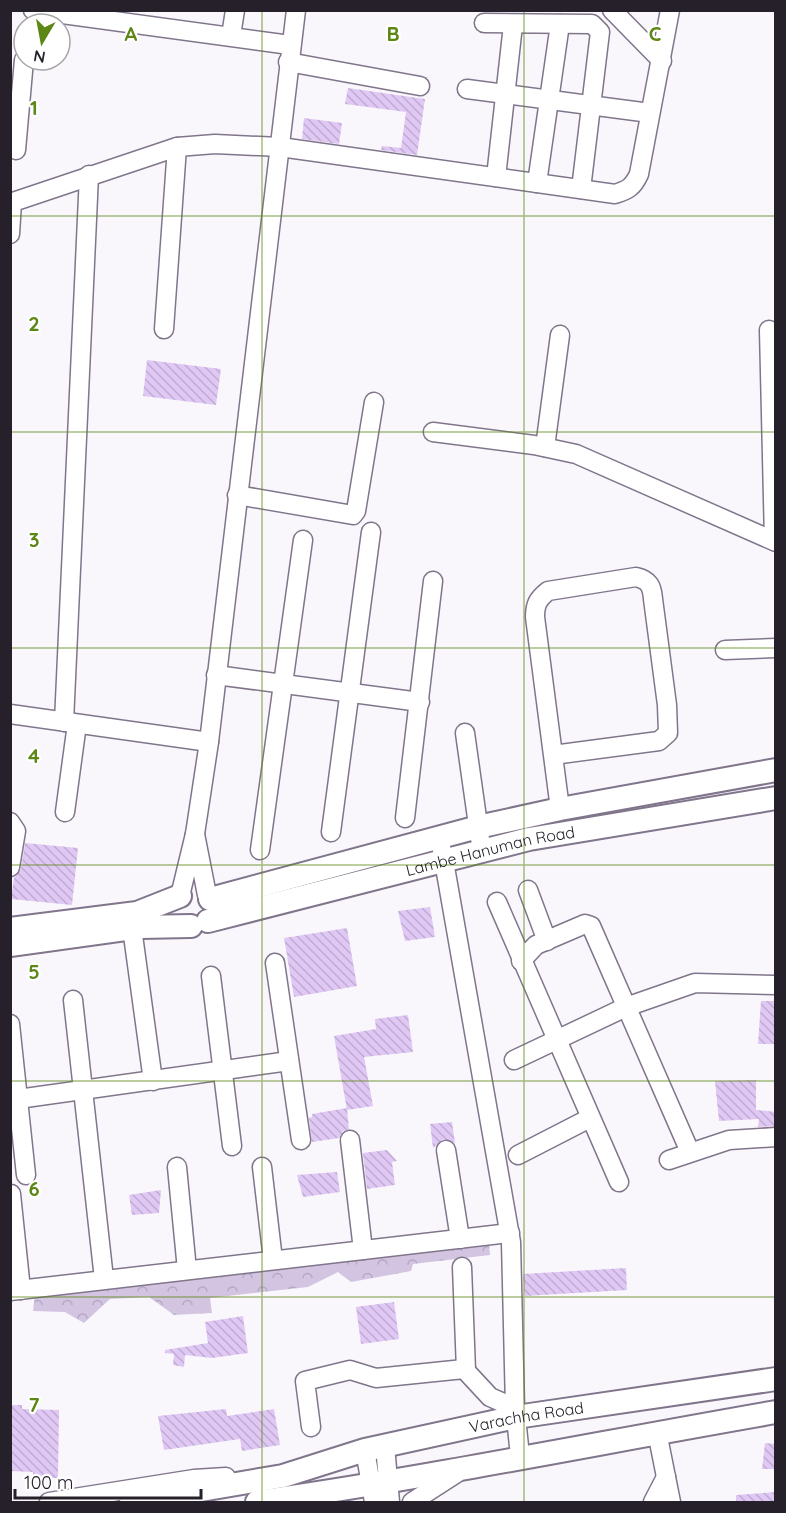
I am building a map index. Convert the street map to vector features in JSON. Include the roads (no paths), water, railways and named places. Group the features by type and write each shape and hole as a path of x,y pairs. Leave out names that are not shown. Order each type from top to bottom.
{"main road":[{"name":"Lambe Hanuman Road","path":"204,910 478,827 560,809 776,770"},
{"name":"Lambe Hanuman Road","path":"10,945 132,928 204,910 445,861 529,839 776,798"},
{"path":"10,928 137,913 191,890 204,910 185,924 177,915 176,902 180,896"},
{"name":"Varachha Road","path":"281,1492 375,1448 518,1414 776,1379"},
{"path":"518,1414 539,1428 776,1392"},
{"path":"524,1456 538,1442 776,1400"},
{"path":"131,1503 232,1486 281,1492 381,1493 469,1465 776,1412"},
{"path":"257,1503 281,1492"}],"street":[{"path":"31,10 156,18 420,86"},
{"path":"231,36 235,10"},
{"path":"180,896 195,834 209,742 280,147 289,53 296,10"},
{"path":"612,10 662,61"},
{"path":"10,234 11,203 177,147 215,144 280,147 615,194 627,191 639,174 670,10"},
{"path":"484,23 592,24 600,32 581,189"},
{"path":"496,177 513,24"},
{"path":"537,183 560,24"},
{"path":"16,150 23,72"},
{"path":"467,89 650,113"},
{"path":"164,329 177,147"},
{"path":"65,812 89,175"},
{"path":"433,432 545,447 576,454 775,541 769,330"},
{"path":"545,447 560,335"},
{"path":"237,495 353,515 356,511 374,402"},
{"path":"331,832 371,532"},
{"path":"260,850 281,683 303,540"},
{"path":"553,755 658,741 668,733 667,705 652,588 646,579 636,577 548,591 539,598 535,617 560,809"},
{"path":"405,818 433,580"},
{"path":"725,650 776,648"},
{"path":"216,675 420,702"},
{"path":"10,714 209,742"},
{"path":"465,733 482,852"},
{"path":"10,822 16,831 10,867"},
{"path":"195,834 204,910"},
{"path":"438,838 445,861 510,1233 518,1414 524,1456"},
{"path":"528,890 547,941"},
{"path":"497,902 521,962 619,1182"},
{"path":"521,962 536,945 585,924 591,926 690,1152"},
{"path":"132,928 153,1081"},
{"path":"275,963 301,1140"},
{"path":"211,976 232,1146"},
{"path":"514,1060 555,1038 626,1007 695,983 776,985"},
{"path":"73,1000 104,1279"},
{"path":"10,1024 26,1175"},
{"path":"18,1099 289,1061"},
{"path":"518,1155 590,1118"},
{"path":"669,1160 729,1140 776,1137"},
{"path":"350,1140 363,1250"},
{"path":"446,1150 460,1239"},
{"path":"177,1167 188,1269"},
{"path":"262,1167 273,1260"},
{"path":"11,1194 16,1291 510,1233"},
{"path":"462,1267 466,1370 489,1397 518,1414"},
{"path":"311,1427 304,1387 308,1378 350,1370 376,1378 466,1370"},
{"path":"657,1432 671,1503"},
{"path":"375,1448 381,1493"},
{"path":"412,1503 469,1465"},
{"path":"653,1503 666,1478"},
{"path":"50,1503 194,1479 281,1492 318,1503"}]}
